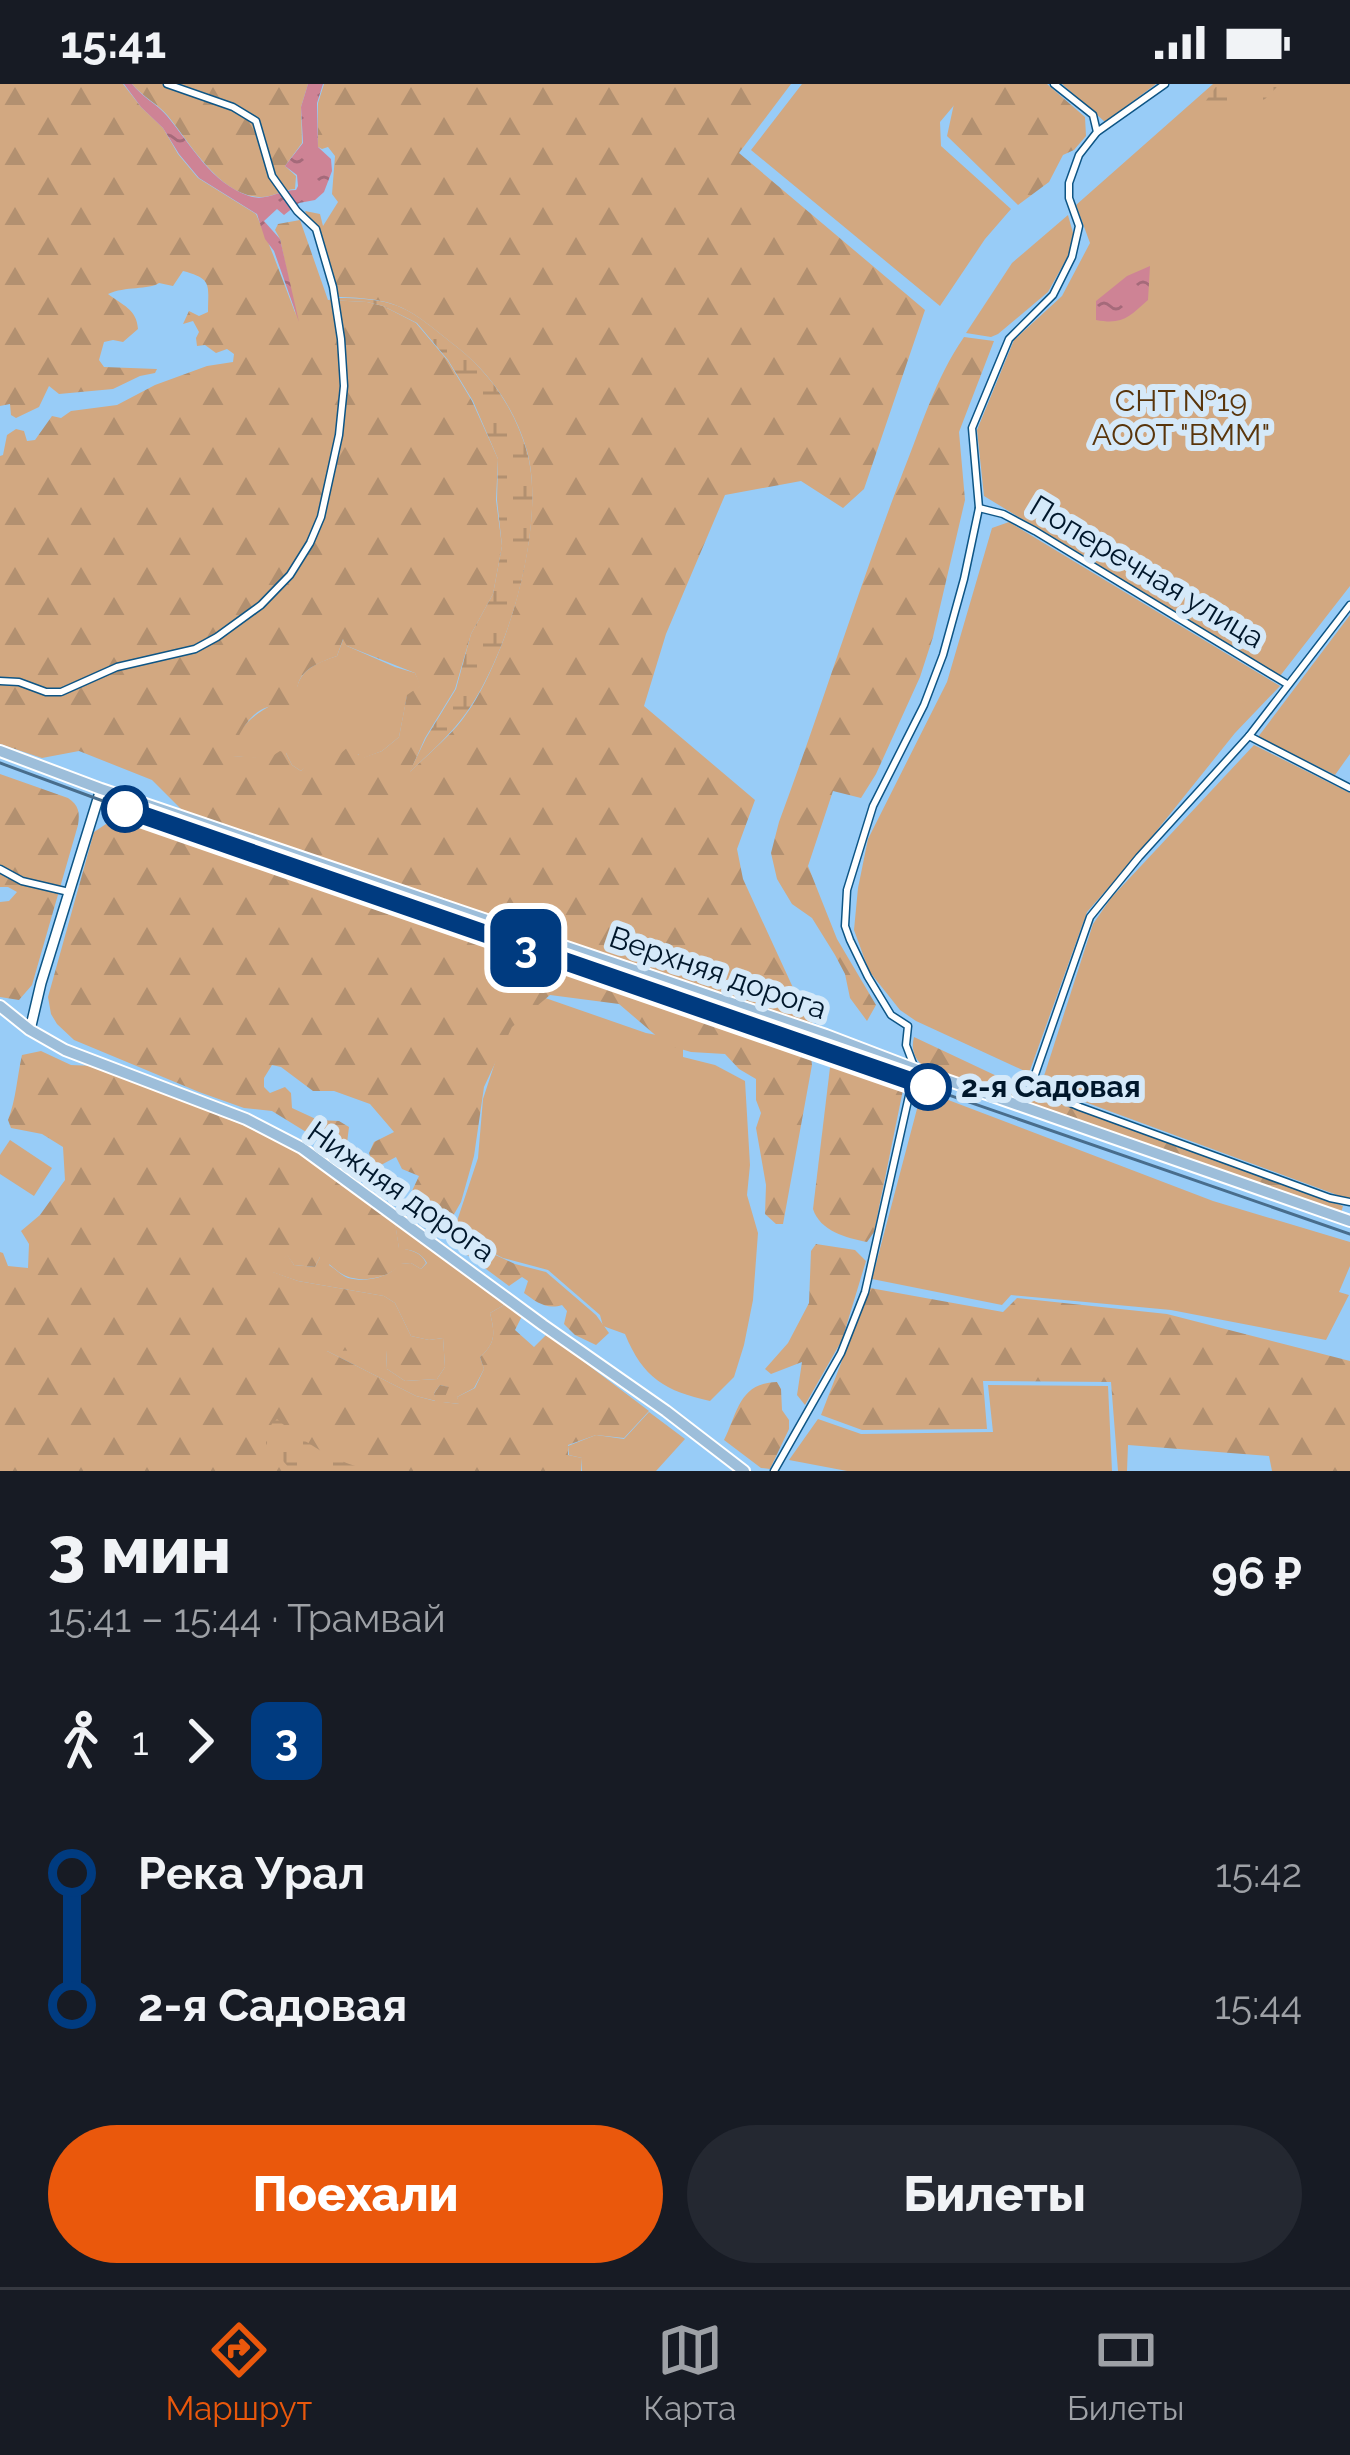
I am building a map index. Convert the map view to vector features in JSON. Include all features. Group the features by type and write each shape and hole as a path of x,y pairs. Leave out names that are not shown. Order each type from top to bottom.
{"main road":[{"name":"Верхняя дорога","path":"0,751 1350,1221"},
{"path":"29,1030 101,789"},
{"name":"Нижняя дорога","path":"0,1006 29,1030 65,1049 246,1119 302,1148 744,1471"}],"street":[{"path":"0,681 61,692 117,667 195,649 217,638 261,605 302,559 321,517 344,386 333,287 316,229 272,176 256,121 233,107 167,84"},
{"path":"1054,84 1093,115 1097,132"},
{"path":"775,1471 825,1384 865,1292 915,1069 907,1045 908,1026 891,1016 850,940 845,926 848,890 873,806 924,705 943,655 964,579 979,508 972,428 1010,339 1053,295 1072,257 1079,226 1069,183 1078,155 1097,132 1165,84"},
{"name":"Поперечная улица","path":"979,508 1035,531 1287,684"},
{"path":"1350,605 1249,736 1090,916 1031,1086 1350,1202"},
{"path":"1249,736 1350,788"},
{"path":"0,869 22,881 69,892"}],"green space":[{"path":"0,84 123,84 163,128 198,178 256,214 296,315 275,230 278,224 300,220 328,300 383,306 416,323 448,361 498,459 496,500 502,546 493,594 471,634 455,689 410,772 462,720 494,664 519,591 532,515 532,481 516,421 500,393 469,357 402,308 375,300 335,297 305,211 320,214 323,226 338,202 332,194 335,156 328,147 318,147 318,103 324,84 791,84 739,153 925,310 864,489 843,508 801,481 725,495 666,634 644,706 755,800 737,849 743,879 817,1031 182,810 152,780 79,751 42,758 0,744 0,456 7,435 16,429 24,431 27,441 35,440 52,416 117,405 155,385 233,362 234,354 227,349 216,353 205,345 197,346 199,332 193,321 183,324 189,311 199,316 208,312 207,284 183,271 173,286 159,283 108,294 132,312 138,329 123,342 104,342 99,360 104,367 157,369 155,373 113,389 59,394 49,386 39,407 16,418 10,404 0,406","holes":["343,639 347,646 415,673 420,686 407,695 399,737 382,751 362,758 349,746 340,754 321,752 301,771 280,751 269,758 233,756 240,734 255,714 272,706 299,707 300,679 337,656"]},
{"path":"132,84 308,84 301,107 302,143 285,166 296,176 295,189 259,197 231,187 207,166 164,112"},
{"path":"802,84 972,84 940,122 941,146 1011,209 940,306 751,150"},
{"path":"970,84 1047,84 1085,117 1086,136 1063,155 1049,182 1018,205 947,136 955,99"},
{"path":"1062,84 1156,84 1105,122"},
{"name":"СНТ №19 АООТ \"ВММ\"","path":"1213,84 1350,84 1350,586 1280,676 984,496 977,430 1014,340 1062,296 1090,243 1076,205"},
{"path":"1218,84 1280,84 1265,99 1197,125"},
{"path":"1068,215 1075,240 1048,292 998,334 966,333 1012,263"},
{"path":"329,300 375,300 402,308 469,358 509,407 527,452 532,482 532,517 519,592 493,665 460,721 409,773 456,689 471,634 493,594 502,546 498,459 473,401 448,360 417,323 383,306"},
{"path":"964,337 994,341 959,432 965,500 933,637 876,774 861,798 833,791 808,866 837,939 876,1005 867,1021 850,998 845,974 812,918 792,904 777,879 771,853 887,515 937,386"},
{"path":"1009,522 1280,686 1235,733 1087,912 1029,1073 900,1010 869,971 854,930 868,839 947,682 992,528"},
{"path":"1350,615 1350,754 1335,775 1258,737"},
{"path":"344,637 347,646 415,673 421,686 407,696 399,737 361,759 358,754 335,756 301,771 286,753 269,759 232,756 246,724 296,693 305,673 337,656"},
{"path":"1254,745 1350,793 1350,1199 1055,1091 1044,1076 1093,924 1111,898"},
{"path":"0,774 68,798 79,813 32,985 19,1000 0,997 0,902 9,901 17,892 0,887"},
{"path":"129,817 175,837 180,833 810,1049 812,1065 783,1224 765,1214 756,1079 725,1054 667,1045 619,1004 550,995 512,1027 484,1087 474,1156 461,1202 441,1237 411,1216 417,1203 412,1191 419,1176 402,1169 396,1157 373,1164 369,1153 374,1142 394,1132 370,1104 334,1091 313,1091 281,1067 272,1065 264,1078 270,1093 285,1087 291,1093 292,1108 349,1127 348,1161 343,1160 327,1150 320,1133 311,1135 272,1111 244,1108 199,1092 74,1040 57,1024 48,997 94,832 115,818"},
{"path":"528,992 646,1033 683,1040 683,1057 715,1065 745,1081 747,1195 758,1233 753,1300 734,1377 710,1401 657,1380 640,1362 625,1334 603,1326 600,1315 548,1270 503,1258 453,1233 478,1158 483,1099 509,1020"},
{"path":"914,1037 1018,1086 1343,1206 1341,1213 922,1065 914,1052"},
{"path":"41,1051 71,1065 95,1066 243,1125 299,1153 395,1222 399,1248 421,1256 426,1263 421,1269 401,1264 383,1276 360,1279 343,1275 329,1264 334,1257 320,1257 315,1267 294,1265 287,1255 273,1272 384,1296 395,1303 411,1336 443,1338 445,1367 437,1379 405,1381 387,1369 386,1350 327,1351 416,1396 435,1401 440,1385 449,1387 443,1402 459,1404 457,1397 475,1388 484,1369 480,1357 493,1337 490,1313 506,1304 522,1316 515,1330 534,1347 547,1334 649,1411 624,1438 596,1435 568,1445 568,1455 582,1458 581,1471 0,1471 0,1252 8,1266 28,1268 29,1244 21,1231 40,1215 65,1180 63,1147 42,1134 11,1128 8,1120 22,1055"},
{"path":"831,1059 904,1085 874,1232 867,1242 828,1228 813,1209"},
{"path":"922,1090 1213,1201 1350,1242 1350,1266 1339,1292 1349,1295 1326,1340 1171,1310 1011,1295 1002,1305 872,1279"},
{"path":"10,1140 52,1168 34,1196 0,1174 0,1155"},
{"path":"395,1223 506,1304 490,1313 493,1337 480,1357 484,1369 474,1388 457,1397 460,1404 442,1402 448,1387 440,1385 434,1393 436,1401 416,1396 325,1350 386,1350 387,1369 405,1381 437,1379 445,1367 443,1338 411,1336 395,1303 384,1296 272,1272 287,1254 294,1265 315,1267 320,1257 335,1257 329,1265 355,1279 384,1275 400,1264 421,1269 427,1263 422,1256 399,1249"},
{"path":"459,1238 515,1264 546,1272 596,1315 609,1333 596,1345 575,1335 564,1324 567,1311 562,1305 547,1306 528,1296 524,1293 528,1281 522,1277 509,1286 455,1246"},
{"path":"816,1244 855,1250 866,1261 842,1340 805,1405 797,1395 802,1362 771,1374 765,1369 788,1343 809,1303 811,1251"},
{"path":"870,1288 1003,1312 1017,1298 1167,1314 1350,1361 1350,1471 1272,1471 1269,1456 1128,1445 1127,1471 1118,1471 1111,1382 983,1381 987,1429 862,1430 821,1415"},
{"path":"777,1382 789,1429 770,1469 761,1468 724,1440 747,1393"},
{"path":"988,1385 1108,1386 1112,1471 847,1471 789,1460 818,1419 861,1434 993,1432"},
{"path":"649,1412 685,1439 656,1471 582,1471 582,1458 569,1455 568,1446 596,1435 624,1439"},
{"path":"277,1419 323,1452 376,1471 292,1471 267,1452 265,1431"}],"water":[{"path":"124,84 132,84 163,112 224,182 261,198 296,190 297,175 285,166 303,143 301,107 308,84 323,84 317,103 318,147 331,159 332,171 324,192 284,215 277,209 264,221 280,239 299,322 257,214 199,178"},
{"path":"1150,266 1148,300 1125,318 1096,320 1096,301 1127,276"}],"tram line":[{"path":"0,763 1350,1234"},
{"name":"3","path":"125,809 928,1087"}],"place":[{"name":"2-я Садовая","path":"928,1087"}]}
